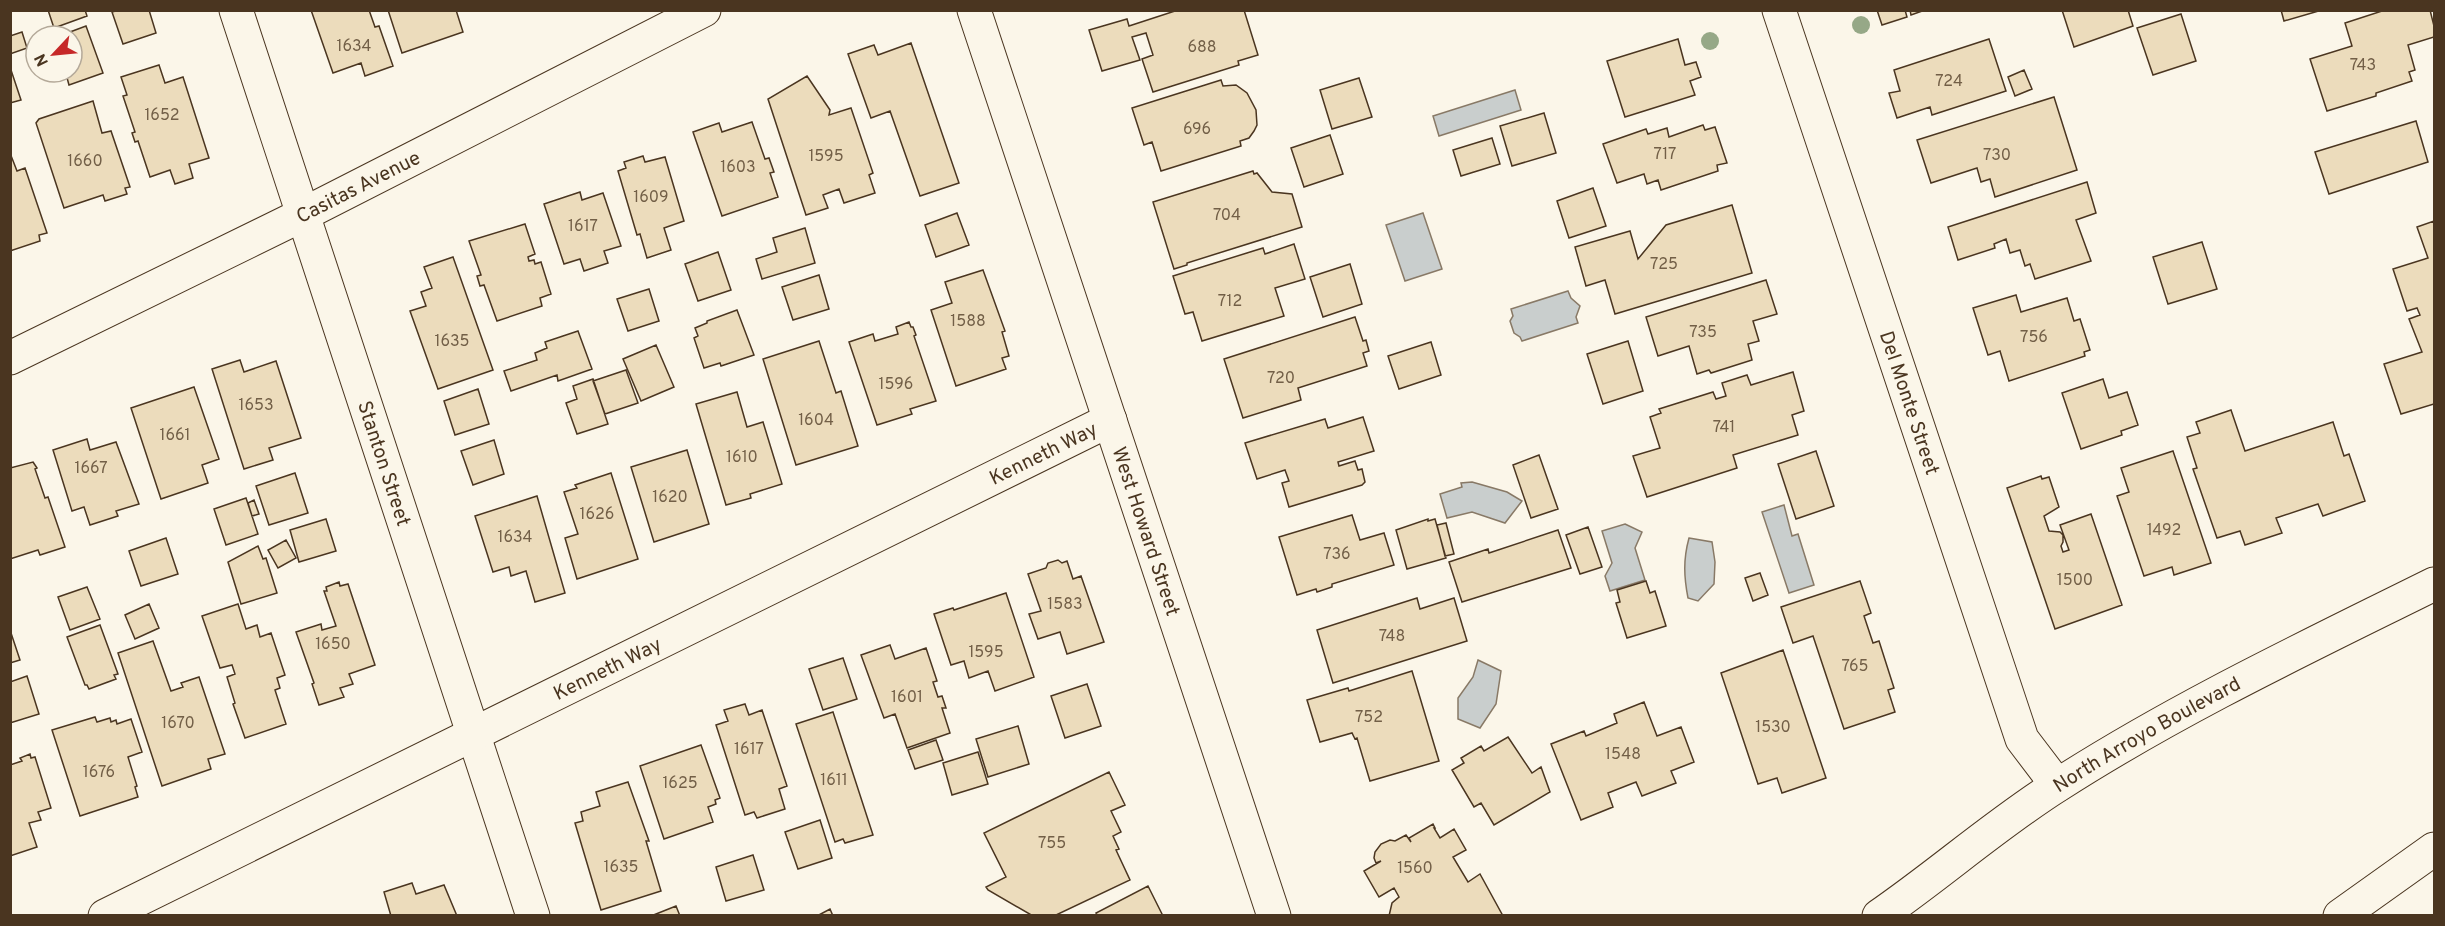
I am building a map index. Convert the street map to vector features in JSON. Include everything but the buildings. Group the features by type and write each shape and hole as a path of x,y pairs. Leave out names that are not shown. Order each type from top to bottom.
{"street":[{"name":"Stanton Street","path":"236,10 533,915"},
{"name":"Casitas Avenue","path":"10,358 302,214 704,10"},
{"name":"West Howard Street","path":"974,10 1274,915"},
{"name":"Del Monte Street","path":"1779,10 2022,739 2057,785"},
{"name":"Kenneth Way","path":"105,915 1110,420"},
{"name":"North Arroyo Boulevard","path":"1879,915 2057,785 2228,687 2434,584"},
{"path":"2340,915 2434,849"}],"shaded area":[{"path":"1515,90 1521,110 1439,136 1433,116"},
{"path":"1423,213 1442,269 1405,281 1386,225"},
{"path":"1568,291 1571,298 1580,306 1576,317 1578,323 1522,341 1514,333 1510,321 1513,316 1511,309"},
{"path":"1472,482 1507,492 1522,501 1505,523 1472,512 1447,518 1440,494 1462,487 1461,483"},
{"path":"1784,505 1792,536 1798,534 1814,585 1789,593 1762,512"},
{"path":"1625,524 1642,532 1635,548 1645,580 1610,591 1605,576 1612,563 1602,531"},
{"path":"1689,538 1712,542 1715,562 1714,584 1698,601 1688,598 1685,561"},
{"path":"1478,660 1501,671 1496,704 1480,728 1458,719 1458,698 1473,677"}]}
